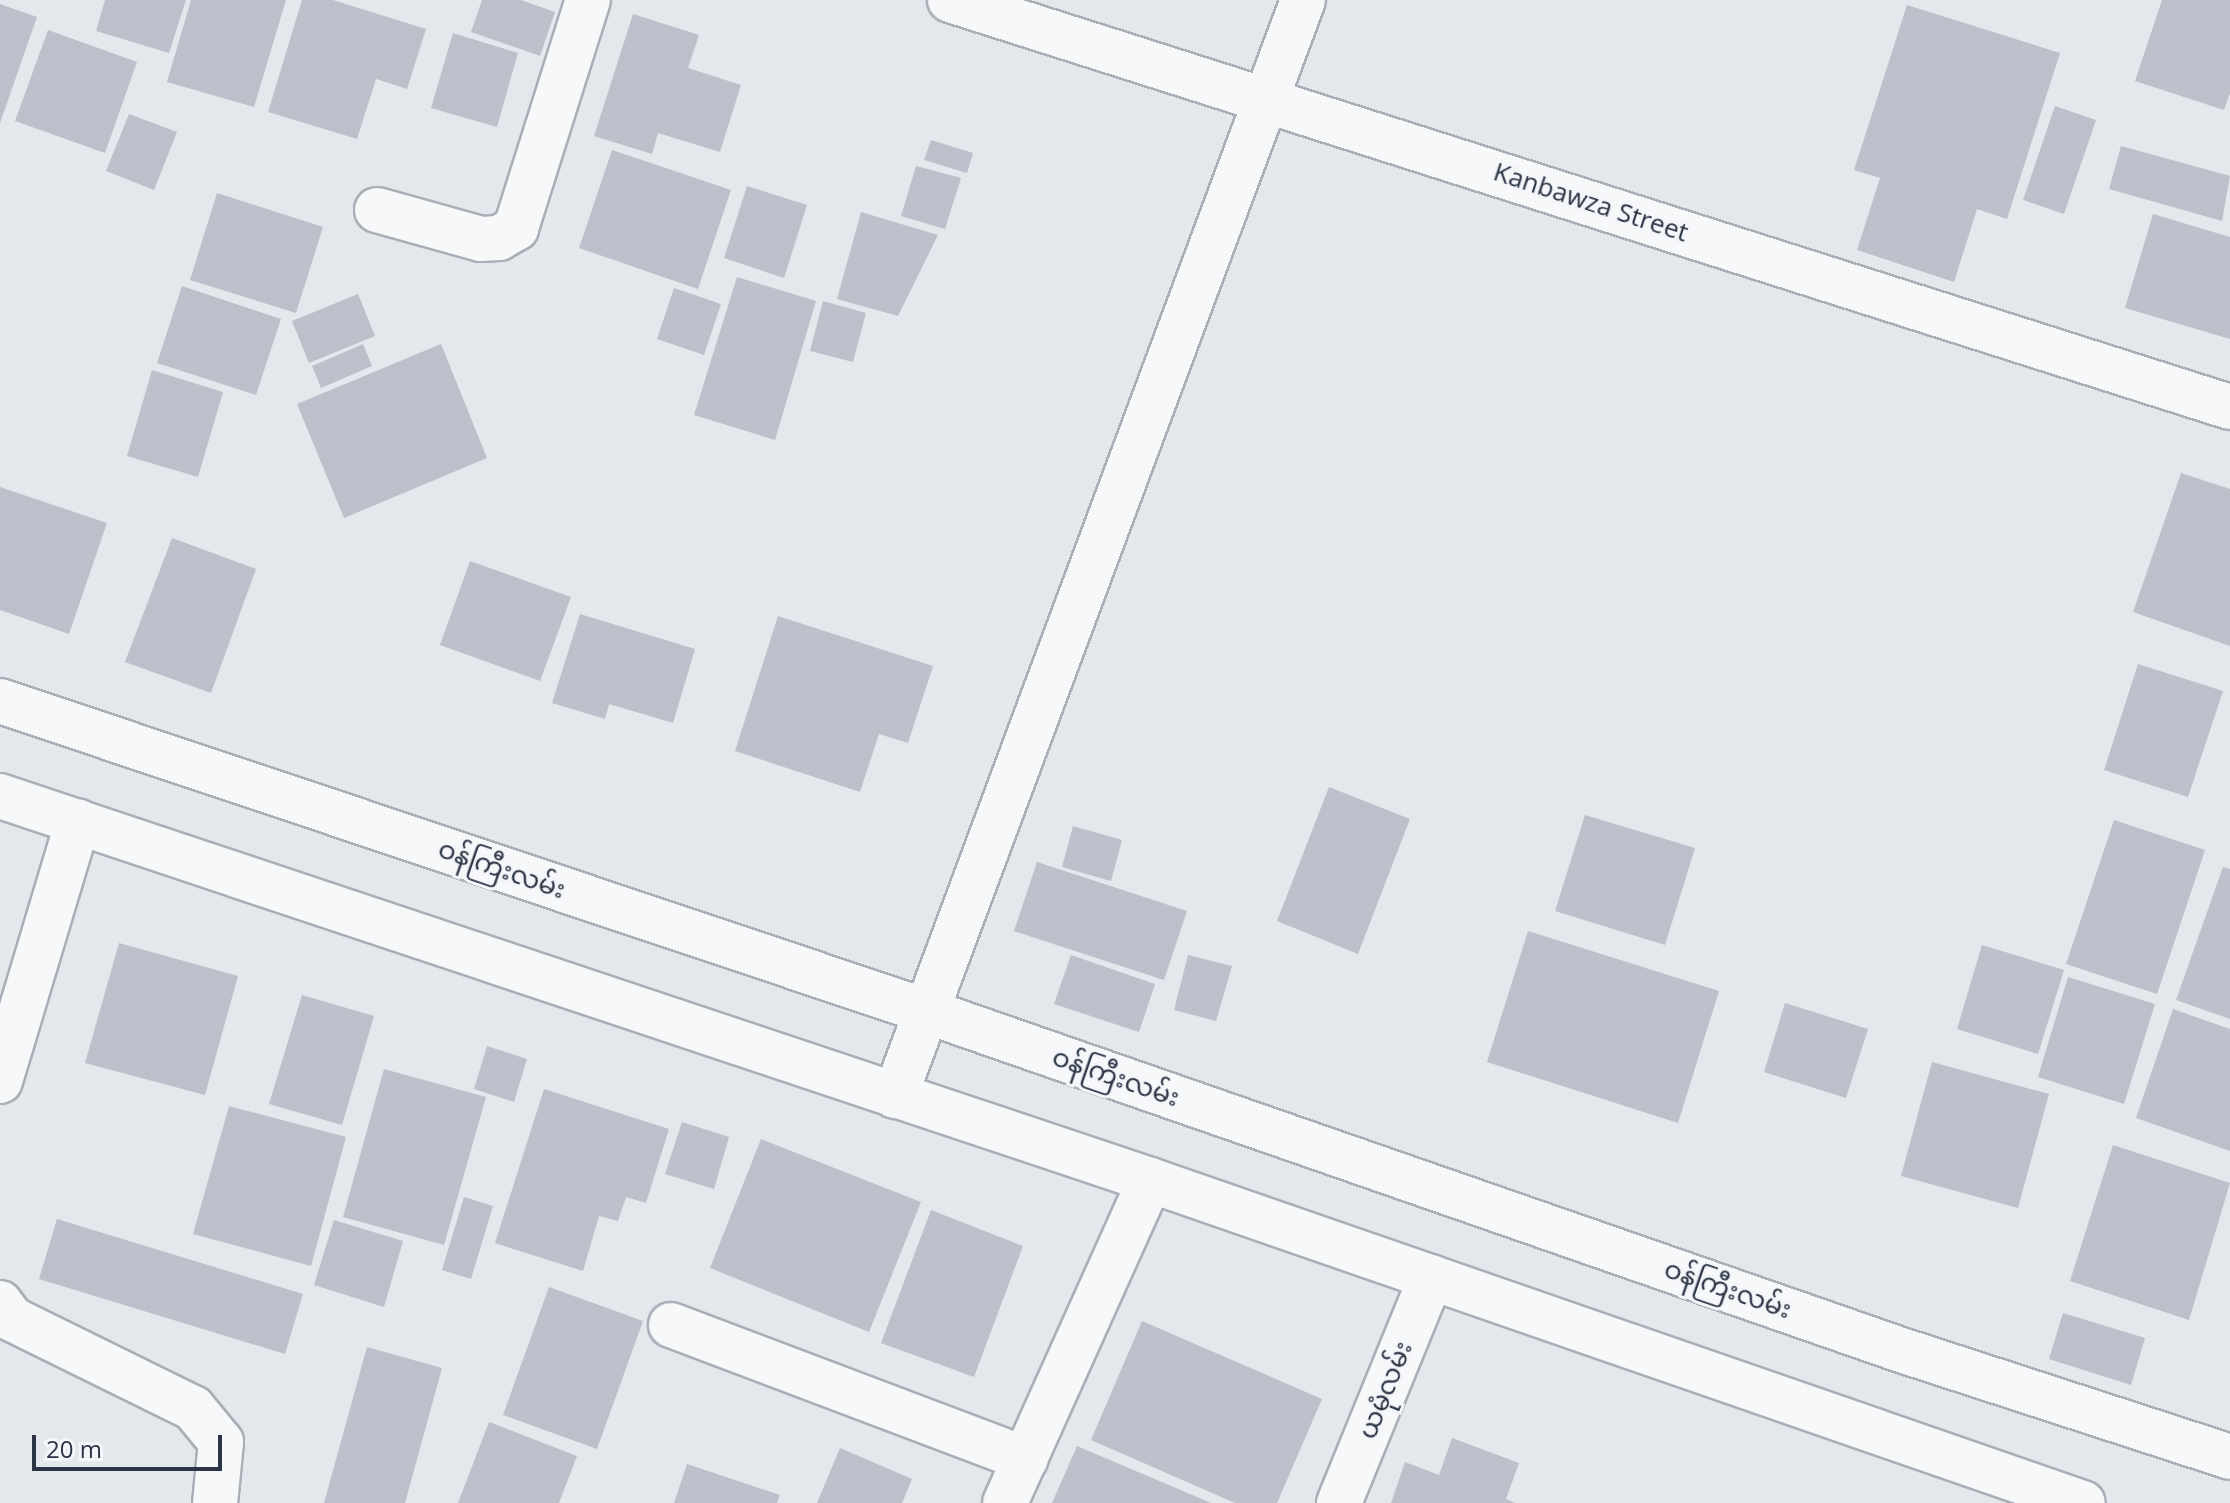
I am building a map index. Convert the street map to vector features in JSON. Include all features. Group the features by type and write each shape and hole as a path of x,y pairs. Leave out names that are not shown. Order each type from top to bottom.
{"street":[{"path":"377,210 481,239 499,238 516,228 588,0"},
{"name":"Kanbawza Street","path":"950,0 1265,97 2230,407"},
{"path":"895,1096 1303,0"},
{"name":"ဝန်ကြီးလမ်း","path":"0,701 926,1011 1898,1349 2230,1457"},
{"path":"0,796 1150,1180 2083,1503"},
{"path":"0,1081 78,821"},
{"path":"1005,1503 1150,1180"},
{"name":"ယမုံလမ်း","path":"1339,1503 1431,1277"},
{"path":"0,1303 12,1319 193,1408 221,1442 215,1503"},
{"path":"671,1325 1025,1459"}],"building":[{"path":"105,0 186,0 169,53 96,31"},
{"path":"191,0 286,0 254,107 167,82"},
{"path":"302,0 333,0 426,29 407,89 376,79 357,139 268,112"},
{"path":"482,0 521,0 555,12 540,56 471,32"},
{"path":"2162,0 2230,0 2230,93 2224,110 2135,81"},
{"path":"0,4 37,17 0,123"},
{"path":"1907,5 2060,53 2007,219 1977,209 1954,282 1857,250 1880,178 1854,170"},
{"path":"633,14 699,35 688,68 741,85 720,152 658,133 652,154 594,136"},
{"path":"48,30 137,62 105,153 15,121"},
{"path":"453,33 518,53 497,127 431,108"},
{"path":"2055,106 2096,120 2064,214 2023,200"},
{"path":"129,114 177,132 154,190 106,171"},
{"path":"931,140 973,153 967,173 924,160"},
{"path":"2121,146 2230,176 2222,221 2109,189"},
{"path":"612,150 731,190 698,289 579,248"},
{"path":"916,166 961,178 945,229 901,216"},
{"path":"747,186 807,205 784,278 724,258"},
{"path":"217,193 323,227 296,313 190,280"},
{"path":"861,212 938,235 898,316 837,299"},
{"path":"2153,214 2230,237 2230,339 2125,308"},
{"path":"737,277 816,301 775,440 694,415"},
{"path":"182,286 281,319 256,395 157,363"},
{"path":"674,288 721,304 704,355 657,339"},
{"path":"358,294 375,336 309,363 292,321"},
{"path":"823,301 866,313 853,362 810,351"},
{"path":"363,344 372,366 321,388 312,366"},
{"path":"441,344 487,458 344,518 297,404"},
{"path":"152,370 223,392 198,477 127,456"},
{"path":"2181,473 2230,489 2230,646 2133,612"},
{"path":"0,487 107,523 69,634 0,610"},
{"path":"172,538 256,569 211,693 125,662"},
{"path":"470,561 571,597 540,681 440,645"},
{"path":"580,614 695,649 673,723 609,704 605,719 552,703"},
{"path":"778,616 933,666 908,743 879,734 860,792 735,751"},
{"path":"2138,664 2223,691 2188,797 2104,770"},
{"path":"1329,787 1410,819 1358,954 1277,921"},
{"path":"1585,815 1695,848 1665,945 1555,911"},
{"path":"2114,820 2205,850 2157,994 2066,964"},
{"path":"1073,826 1122,840 1111,881 1062,867"},
{"path":"1037,862 1187,911 1164,980 1014,931"},
{"path":"2223,867 2230,869 2230,1019 2176,1000"},
{"path":"1528,931 1719,991 1678,1123 1487,1062"},
{"path":"119,943 238,976 205,1095 85,1063"},
{"path":"1982,945 2064,970 2038,1054 1957,1029"},
{"path":"1071,955 1155,984 1139,1032 1054,1004"},
{"path":"1188,955 1232,966 1216,1021 1174,1010"},
{"path":"2068,977 2155,1004 2124,1104 2038,1077"},
{"path":"302,995 374,1016 342,1125 269,1104"},
{"path":"1785,1003 1868,1029 1846,1098 1764,1072"},
{"path":"2173,1009 2230,1029 2230,1151 2136,1118"},
{"path":"487,1046 527,1059 514,1102 474,1089"},
{"path":"1932,1062 2049,1094 2018,1208 1901,1176"},
{"path":"384,1069 486,1097 444,1245 343,1217"},
{"path":"544,1089 669,1129 646,1203 626,1197 618,1221 599,1216 583,1271 495,1243"},
{"path":"229,1106 346,1137 311,1266 193,1234"},
{"path":"682,1122 729,1137 714,1189 665,1174"},
{"path":"761,1139 921,1202 869,1332 710,1268"},
{"path":"2113,1145 2230,1183 2189,1320 2070,1281"},
{"path":"464,1197 493,1206 471,1279 442,1270"},
{"path":"931,1210 1023,1246 974,1377 881,1343"},
{"path":"57,1219 303,1294 285,1354 39,1279"},
{"path":"334,1220 403,1241 384,1307 314,1285"},
{"path":"549,1287 643,1321 597,1449 503,1415"},
{"path":"2063,1313 2145,1338 2131,1385 2049,1359"},
{"path":"1142,1321 1322,1399 1277,1503 1235,1503 1091,1440"},
{"path":"367,1347 442,1368 405,1503 324,1503"},
{"path":"489,1422 577,1456 559,1503 458,1503"},
{"path":"1452,1438 1519,1463 1506,1499 1515,1503 1391,1503 1405,1462 1439,1475"},
{"path":"1077,1446 1211,1503 1052,1503"},
{"path":"840,1448 912,1479 902,1503 817,1503"},
{"path":"687,1464 780,1495 777,1503 674,1503"}]}
